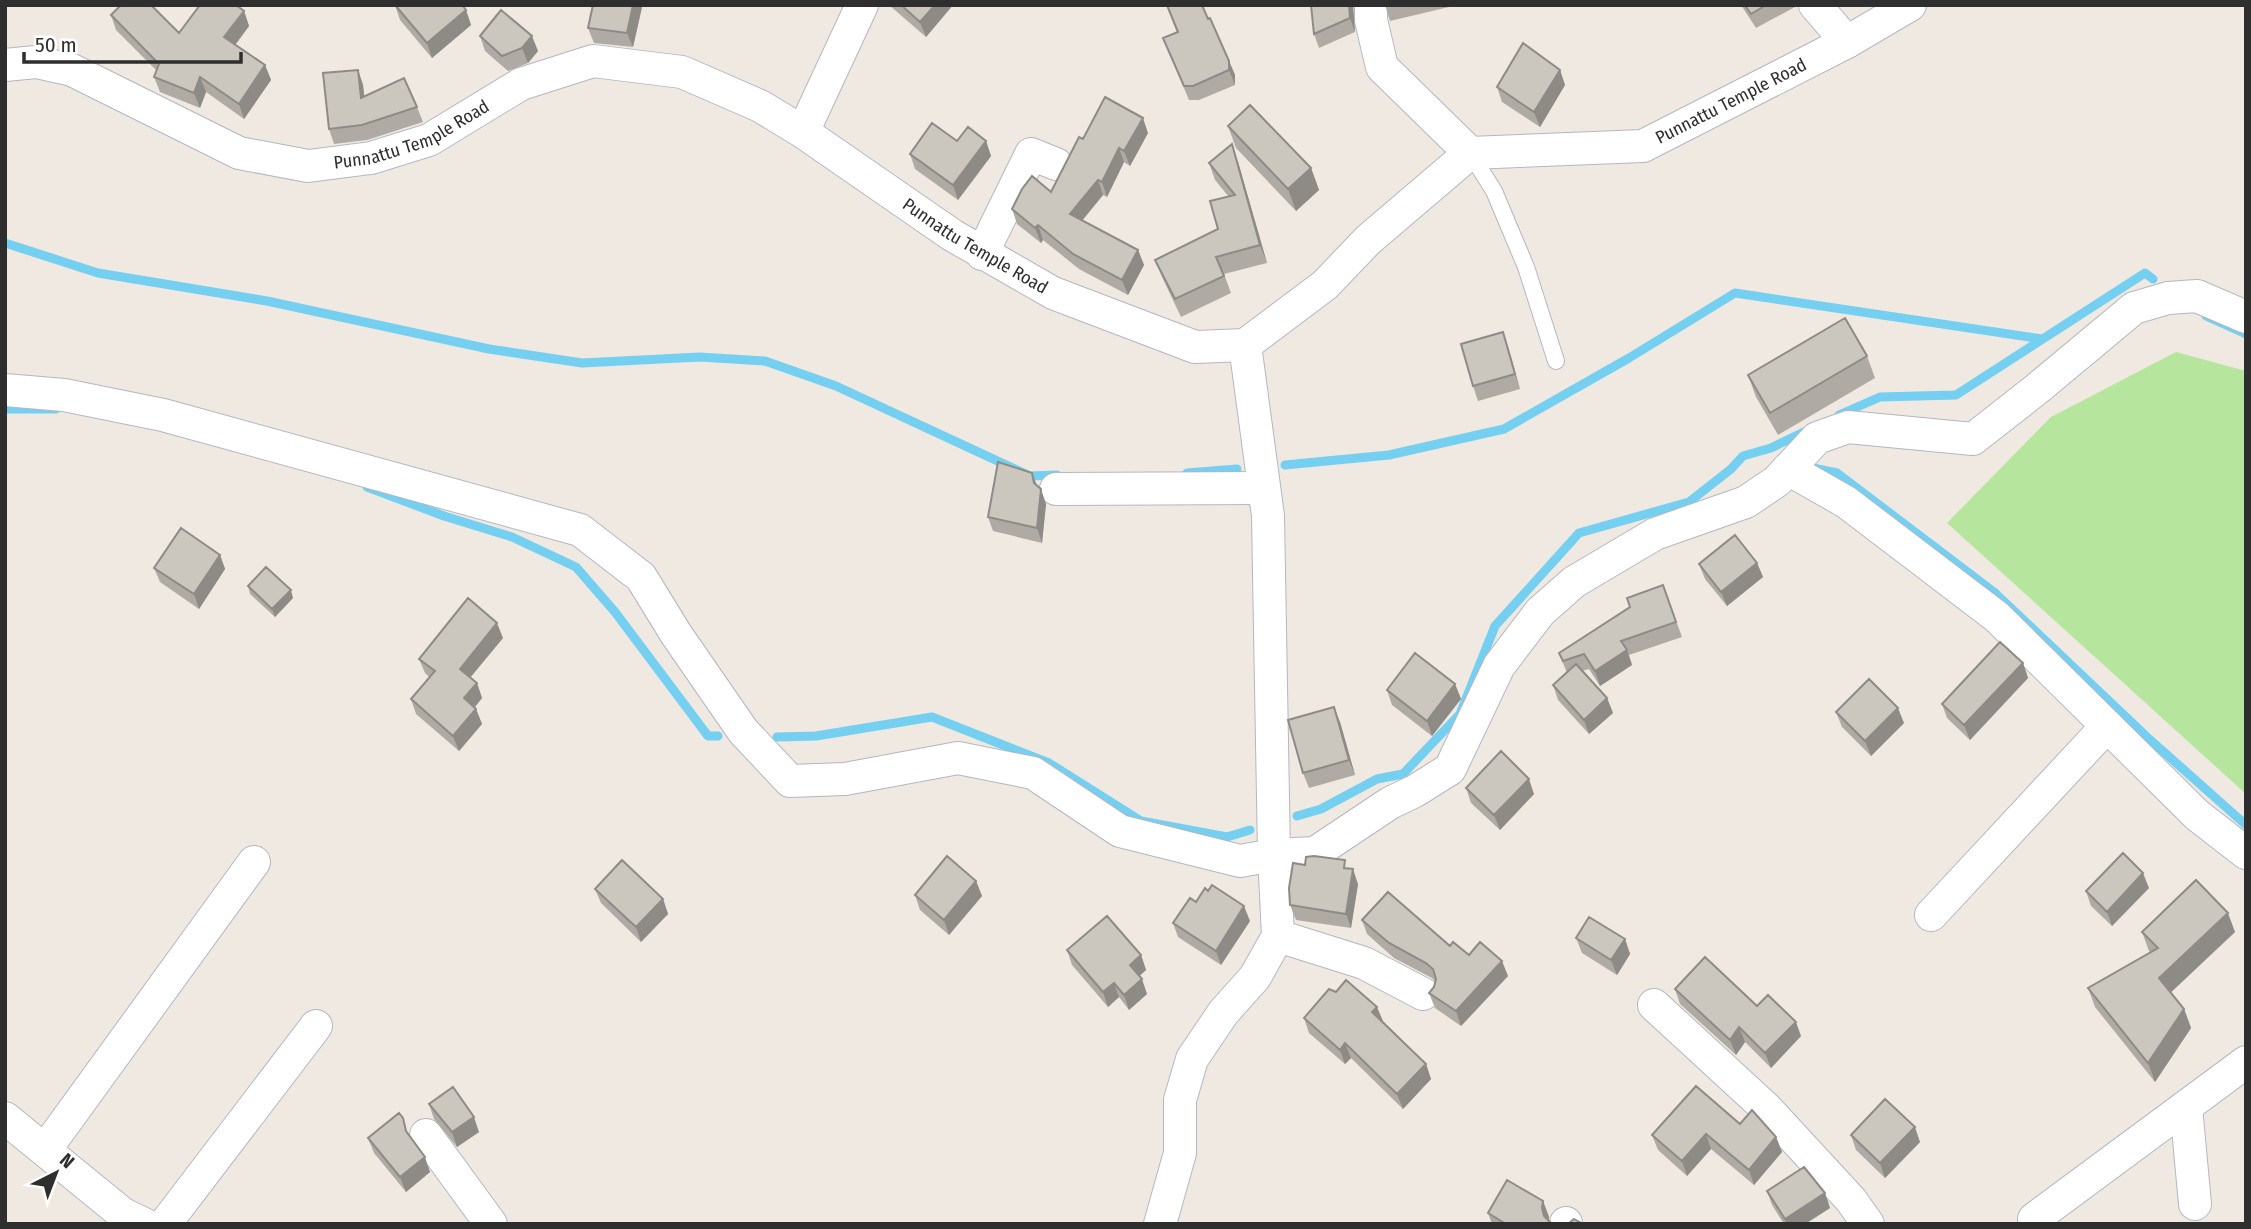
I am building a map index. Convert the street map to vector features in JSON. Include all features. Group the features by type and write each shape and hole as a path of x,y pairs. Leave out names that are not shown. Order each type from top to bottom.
{"street":[{"path":"803,132 862,5"},
{"path":"1160,1224 1180,1153 1180,1100 1192,1059 1223,1013 1255,977 1278,936 1268,516 1245,345 1325,285 1368,240 1470,153 1382,67 1371,20 1371,5"},
{"path":"1815,5 1847,42"},
{"name":"Punnattu Temple Road","path":"1470,153 1643,146 1847,42 1910,5"},
{"name":"Punnattu Temple Road","path":"5,65 36,62 72,70 239,153 308,166 371,158 429,140 521,84 593,61 682,72 760,106 803,132 982,254 1054,293 1195,347 1245,345"},
{"path":"982,254 1031,154 1056,163"},
{"path":"5,390 64,395 163,415 580,530 641,577 676,634 743,731 790,781 845,779 958,758 1033,773 1120,831 1240,861 1274,855 1315,853 1390,803 1450,769 1499,666 1539,612 1574,582 1655,534 1746,502 1777,481 1817,438 1848,428 1973,439 2134,308 2168,298 2197,296 2246,317"},
{"path":"1787,469 1846,502 1997,617 2197,815 2246,853"},
{"path":"1056,489 1264,488"},
{"path":"1931,915 2107,726"},
{"path":"45,1150 254,862"},
{"path":"1278,936 1364,963 1423,994"},
{"path":"1654,1005 1766,1109 1851,1200 1868,1224"},
{"path":"165,1224 316,1026"},
{"path":"2034,1219 2246,1062"},
{"path":"2186,1107 2195,1203"},
{"path":"6,1119 124,1214 144,1224"},
{"path":"426,1135 491,1224"}],"lane":[{"path":"1470,153 1494,191 1526,267 1556,361"}],"green space":[{"path":"2176,352 2246,371 2246,794 1947,523 2051,417"}],"building":[{"path":"121,5 151,5 179,33 200,5 236,5 244,11 224,37 265,65 239,104 200,77 194,93 154,77 159,64 111,15"},
{"path":"395,5 462,5 466,10 427,43"},
{"path":"593,5 633,5 627,33 588,28"},
{"path":"901,5 935,5 920,22"},
{"path":"1167,5 1202,5 1229,61 1229,70 1193,86 1184,86 1163,38 1178,32"},
{"path":"1311,5 1349,5 1350,18 1314,34"},
{"path":"1745,5 1766,5 1751,14"},
{"path":"501,10 532,36 522,48 502,56 480,36"},
{"path":"1523,43 1560,70 1534,112 1497,87"},
{"path":"358,70 361,98 404,78 417,107 362,125 329,129 323,73"},
{"path":"1105,97 1143,118 1124,151 1119,148 1102,182 1098,180 1070,214 1138,250 1122,280 1073,254 1038,225 1035,228 1012,209 1032,176 1051,192 1079,137 1083,139"},
{"path":"1250,105 1311,168 1288,189 1228,126"},
{"path":"932,123 957,141 968,127 986,141 953,185 910,154"},
{"path":"1232,144 1260,245 1216,257 1224,276 1175,299 1155,260 1218,229 1210,201 1235,195 1209,163"},
{"path":"1845,318 1867,356 1770,413 1748,375"},
{"path":"1503,332 1515,374 1473,386 1461,344"},
{"path":"998,462 1032,473 1034,483 1041,489 1037,528 988,517"},
{"path":"181,528 220,555 194,594 154,568"},
{"path":"1735,535 1757,563 1721,592 1699,564"},
{"path":"266,567 291,590 272,609 248,586"},
{"path":"1663,585 1676,622 1621,641 1627,650 1595,671 1584,654 1563,661 1559,653 1630,607 1627,598"},
{"path":"468,598 497,623 460,669 477,683 464,698 476,709 453,736 411,699 435,671 419,659"},
{"path":"2000,642 2023,663 1964,725 1942,704"},
{"path":"1415,653 1455,684 1427,721 1387,690"},
{"path":"1576,664 1607,698 1584,720 1553,685"},
{"path":"1869,679 1898,708 1865,741 1836,712"},
{"path":"1334,707 1349,760 1303,773 1288,720"},
{"path":"1501,751 1529,779 1494,815 1466,788"},
{"path":"2123,853 2143,873 2107,912 2086,891"},
{"path":"947,856 976,881 944,920 915,895"},
{"path":"1306,857 1345,860 1344,868 1353,869 1346,914 1290,905 1289,888 1293,863 1305,865"},
{"path":"622,860 663,899 636,927 595,889"},
{"path":"2196,880 2228,913 2159,978 2184,1009 2148,1063 2088,988 2158,948 2142,932"},
{"path":"1212,885 1244,906 1216,951 1173,923 1190,898 1196,902 1205,888 1208,891"},
{"path":"1388,892 1450,946 1453,942 1469,955 1480,942 1502,961 1456,1011 1429,993 1436,979 1433,969 1389,943 1362,920"},
{"path":"1107,916 1141,955 1130,965 1142,979 1124,995 1114,983 1103,992 1067,950"},
{"path":"1589,917 1625,939 1611,960 1576,938"},
{"path":"1705,957 1757,1006 1768,995 1796,1022 1765,1053 1739,1027 1730,1040 1675,989"},
{"path":"1346,980 1377,1007 1372,1012 1426,1064 1397,1094 1345,1043 1340,1050 1304,1018 1329,989 1336,992"},
{"path":"1696,1086 1740,1124 1752,1110 1776,1137 1749,1170 1706,1134 1682,1161 1652,1135"},
{"path":"453,1087 474,1117 452,1132 429,1104"},
{"path":"1885,1099 1915,1127 1880,1163 1851,1135"},
{"path":"399,1113 406,1131 425,1157 400,1177 368,1138"},
{"path":"1804,1167 1825,1193 1785,1219 1767,1191"},
{"path":"1507,1180 1543,1201 1544,1216 1552,1224 1506,1224 1488,1213"},
{"path":"1574,1219 1583,1224 1568,1224"}],"waterway":[{"path":"5,243 98,273 267,301 489,349 582,363 700,357 765,361 836,386 1030,476 1057,475"},
{"path":"1839,415 1880,397 1956,395 2145,273 2153,279"},
{"path":"1285,465 1389,455 1504,429 1629,358 1735,293 2042,339"},
{"path":"2206,316 2246,334"},
{"path":"5,409 56,409"},
{"path":"1297,816 1321,809 1377,779 1403,774 1460,714 1495,626 1579,533 1689,502 1731,469 1743,456 1771,448 1808,430"},
{"path":"1813,468 1837,473 1994,592 2147,737 2246,825"},
{"path":"1187,473 1237,469"},
{"path":"367,487 444,516 512,537 576,567 615,612 708,736 718,736"},
{"path":"777,737 816,736 932,717 1049,763 1141,821 1227,837 1250,830"}]}
